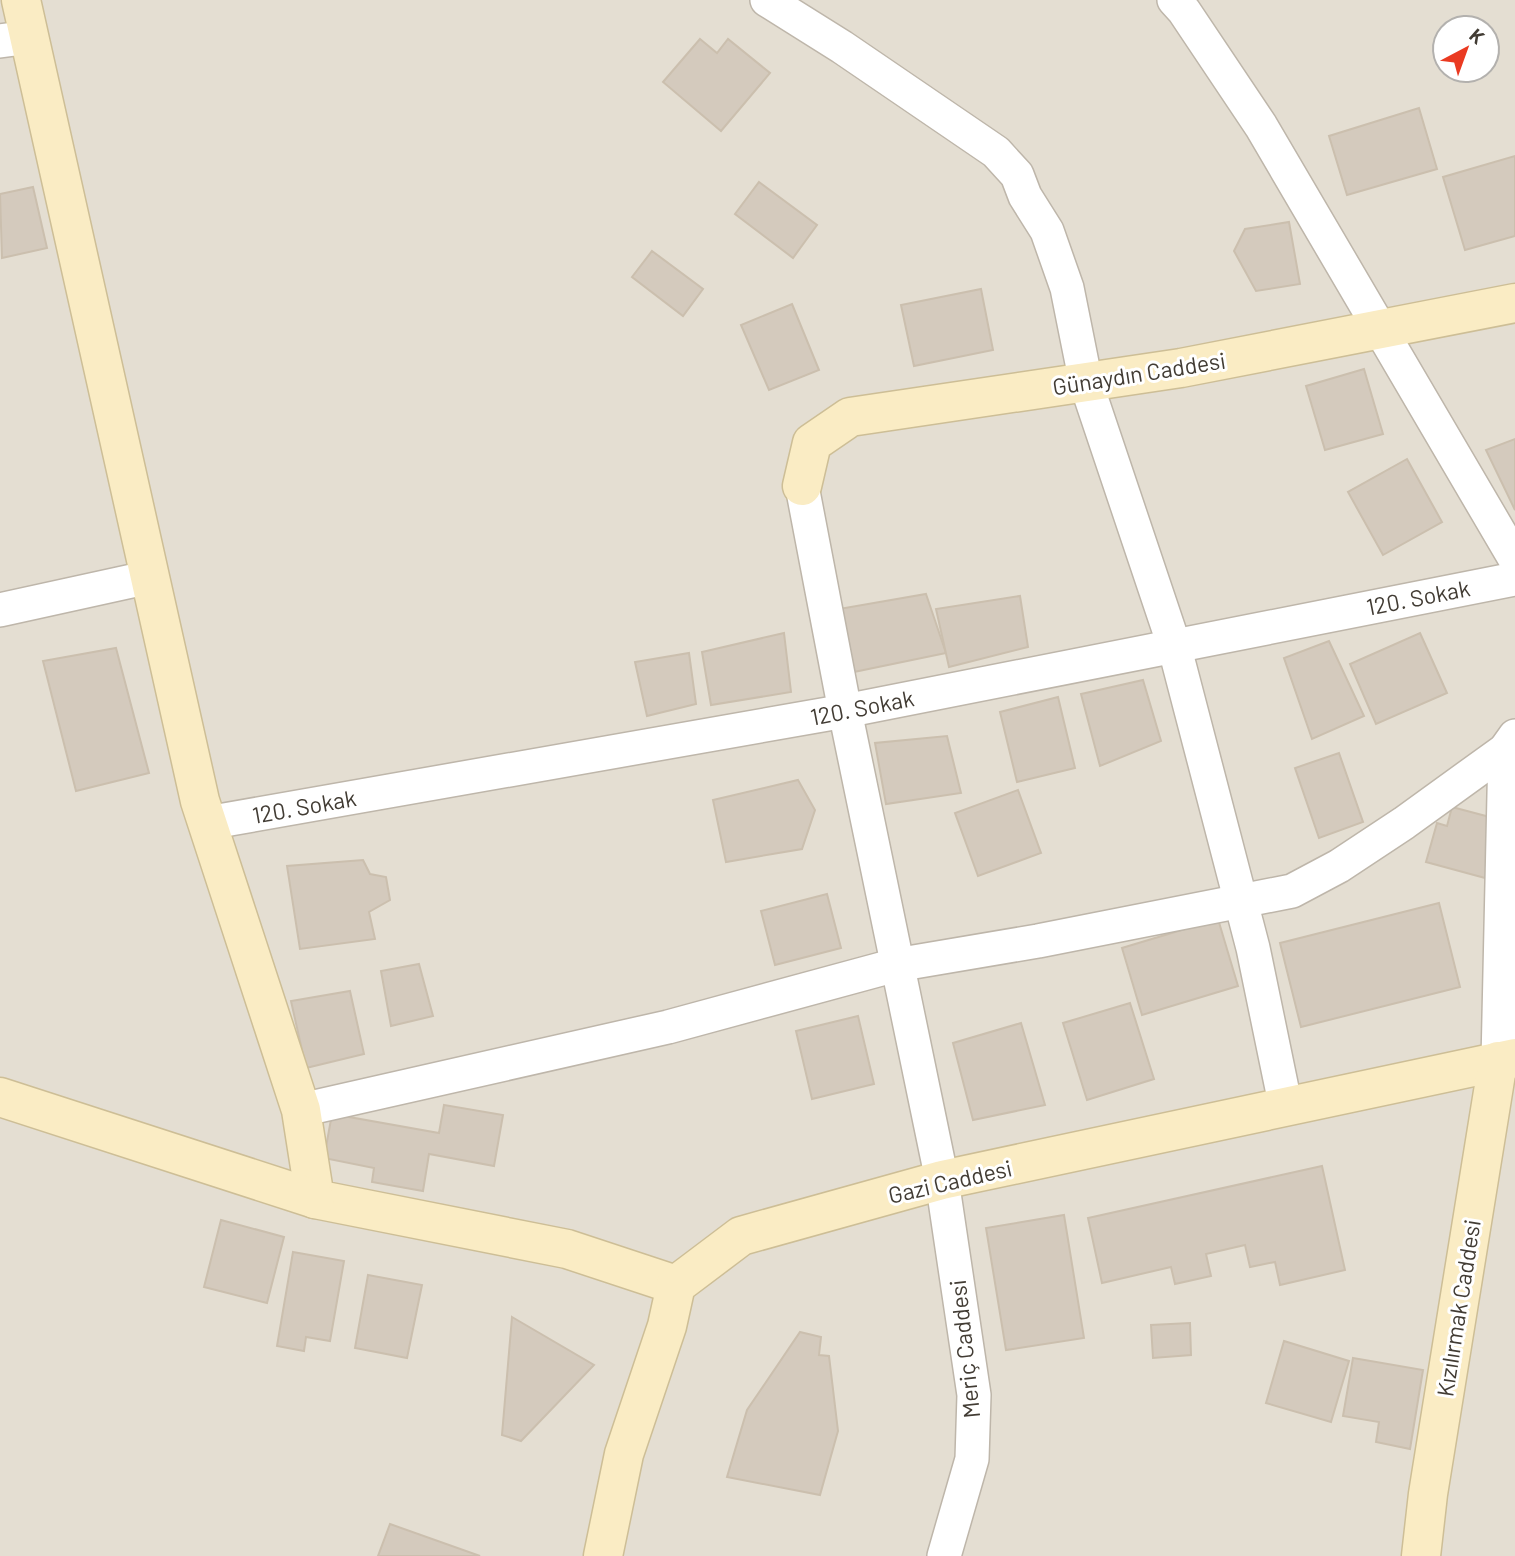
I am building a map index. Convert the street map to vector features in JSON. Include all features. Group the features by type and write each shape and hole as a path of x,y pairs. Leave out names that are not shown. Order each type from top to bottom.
{"street":[{"path":"22,0 15,39 150,576 200,801 300,1110 315,1199"},
{"path":"767,0 842,47 996,152 1017,175 1025,195 1047,231 1067,288 1086,383 1174,645 1253,948 1286,1108"},
{"path":"1174,0 1261,126 1515,559"},
{"name":"Günaydın Caddesi","path":"802,486 812,443 850,417 1181,368 1515,303"},
{"name":"Meriç Caddesi","path":"802,486 845,711 942,1180 974,1395 972,1460 944,1556"},
{"path":"0,610 150,576"},
{"name":"120. Sokak","path":"207,823 845,711 1515,579"},
{"path":"300,1110 668,1027 897,965 1038,941 1292,891 1339,866 1404,823 1510,743"},
{"path":"1506,1059 1510,743"},
{"name":"Gazi Caddesi","path":"676,1285 741,1236 942,1180 1506,1059"},
{"name":"Kızılırmak Caddesi","path":"1421,1556 1430,1481 1506,1059"},
{"path":"0,1097 315,1199 567,1249 676,1285 667,1326 624,1454 603,1556"}],"shaded area":[{"path":"0,0 1515,0 1515,1556 0,1556"}],"building":[{"path":"700,39 717,53 728,39 770,73 721,131 663,82"},
{"path":"1419,108 1437,169 1347,195 1329,136"},
{"path":"1515,156 1515,236 1465,250 1443,177"},
{"path":"759,182 817,225 793,258 735,214"},
{"path":"33,187 47,248 2,258 0,194"},
{"path":"1289,222 1300,284 1256,291 1234,251 1245,229"},
{"path":"652,251 703,289 683,316 632,277"},
{"path":"981,289 993,350 914,366 901,305"},
{"path":"792,304 819,370 769,390 741,325"},
{"path":"1364,369 1383,434 1325,450 1306,386"},
{"path":"1515,439 1515,510 1486,450"},
{"path":"1407,459 1442,522 1383,555 1348,492"},
{"path":"926,594 946,653 849,673 839,609"},
{"path":"1020,596 1028,647 949,667 936,609"},
{"path":"784,633 791,692 711,705 702,652"},
{"path":"1420,633 1447,693 1376,724 1350,664"},
{"path":"1329,641 1364,716 1312,739 1284,658"},
{"path":"116,648 149,773 76,791 43,661"},
{"path":"689,653 696,704 647,716 635,662"},
{"path":"1143,680 1161,741 1100,766 1081,694"},
{"path":"1058,697 1075,768 1017,782 1000,712"},
{"path":"947,736 961,793 886,804 875,743"},
{"path":"1339,753 1363,822 1319,838 1295,768"},
{"path":"798,780 815,810 802,849 726,862 713,800"},
{"path":"1018,790 1041,853 978,876 955,813"},
{"path":"1452,807 1501,820 1485,878 1426,862 1437,823 1447,826"},
{"path":"363,860 370,874 386,877 390,900 369,912 375,939 300,949 287,866"},
{"path":"827,894 841,948 775,965 761,911"},
{"path":"1439,903 1460,987 1301,1027 1280,943"},
{"path":"1218,919 1238,986 1142,1015 1122,948"},
{"path":"419,964 433,1016 391,1026 381,971"},
{"path":"350,991 364,1054 306,1068 291,1001"},
{"path":"1130,1003 1154,1079 1087,1100 1063,1023"},
{"path":"858,1016 874,1084 812,1099 796,1031"},
{"path":"1021,1023 1045,1105 973,1120 953,1043"},
{"path":"444,1105 503,1115 494,1166 429,1154 423,1191 372,1182 374,1168 324,1158 332,1114 439,1133"},
{"path":"1322,1166 1345,1270 1280,1285 1275,1262 1250,1267 1245,1245 1206,1254 1211,1276 1175,1284 1171,1267 1102,1283 1088,1218"},
{"path":"1064,1215 1084,1338 1006,1350 986,1228"},
{"path":"221,1220 284,1237 267,1303 204,1287"},
{"path":"293,1252 344,1261 330,1341 306,1337 304,1351 277,1346"},
{"path":"368,1275 422,1285 407,1358 355,1348"},
{"path":"512,1317 594,1365 521,1441 502,1435"},
{"path":"1190,1323 1191,1355 1153,1358 1151,1325"},
{"path":"800,1332 821,1337 819,1355 829,1356 838,1431 820,1495 727,1477 747,1410"},
{"path":"1284,1341 1349,1361 1331,1422 1266,1403"},
{"path":"1353,1358 1423,1370 1410,1449 1376,1442 1379,1422 1343,1416"},
{"path":"390,1524 480,1556 378,1556"}]}
